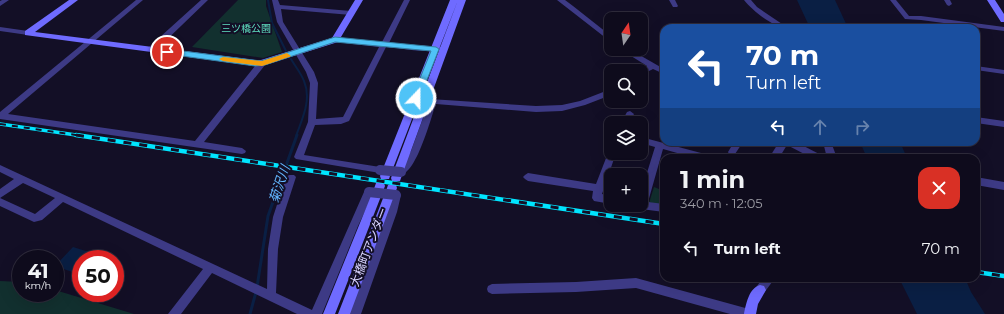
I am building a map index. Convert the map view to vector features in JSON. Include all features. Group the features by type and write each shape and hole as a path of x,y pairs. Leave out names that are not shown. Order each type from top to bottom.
{"main road":[{"path":"28,33 74,0"},
{"path":"28,33 262,63 335,40 359,0"},
{"path":"439,49 454,0"},
{"path":"439,49 462,0"},
{"path":"992,0 1004,20"},
{"name":"大橋町アンダー","path":"348,311 390,181 439,49"},
{"name":"大橋町アンダー","path":"329,314 390,181"},
{"path":"749,314 752,303 760,290"}],"street":[{"path":"0,4 6,0"},
{"path":"0,116 140,0"},
{"path":"152,50 204,0"},
{"path":"312,122 341,122 346,119 407,0"},
{"path":"563,0 604,34"},
{"path":"748,0 756,8 778,24"},
{"path":"893,0 907,18 921,18 966,24"},
{"path":"351,13 276,3 280,22 310,72 314,82 312,122 299,157 390,181"},
{"path":"980,26 1004,29"},
{"path":"0,29 28,33"},
{"path":"335,40 439,49"},
{"path":"636,56 660,70"},
{"path":"197,145 262,63"},
{"path":"648,69 652,66"},
{"path":"980,69 1004,72"},
{"path":"316,314 369,192 390,181 406,170 416,148 432,101 536,109 562,108 582,103 604,95"},
{"path":"0,116 242,152"},
{"path":"980,121 1004,124"},
{"path":"648,142 660,145 648,185"},
{"path":"681,146 696,154"},
{"path":"732,152 736,146"},
{"path":"796,146 812,154"},
{"path":"604,199 597,198 598,188 609,160"},
{"path":"0,168 309,314"},
{"path":"268,294 272,290 273,249 278,217 291,177"},
{"path":"528,177 598,188"},
{"path":"0,194 21,179"},
{"path":"980,182 1004,186"},
{"path":"0,202 34,218 38,218 63,197"},
{"path":"648,206 660,207"},
{"path":"174,314 210,268"},
{"path":"760,290 767,282"},
{"path":"492,289 569,287 636,283 749,314"}],"green space":[{"name":"三ツ橋公園","path":"238,0 266,0 266,6 282,52 263,58 192,47"},
{"path":"654,187 660,189 660,205 649,203"},
{"path":"0,281 12,282 12,302 64,302 64,293 72,295 72,302 94,302 134,314 0,314"}],"water":[{"path":"797,0 835,0 846,24 808,24"},
{"path":"862,146 902,146 905,154 865,154"},
{"path":"73,247 83,250 72,250 72,272 64,269 64,256"},
{"path":"901,282 967,282 971,292 985,314 917,314"}],"waterway":[{"name":"菊沢川","path":"268,0 272,23 286,51"},
{"name":"菊沢川","path":"291,59 303,78 307,95 307,102 296,136"},
{"name":"菊沢川","path":"257,287 268,216 297,135"},
{"name":"菊沢川","path":"250,314 256,292"}],"railway":[{"path":"0,124 83,136"},
{"path":"76,135 660,223"},
{"path":"980,273 1004,276"}],"slow traffic":[{"path":"223,59 255,64 287,56"}],"route":[{"path":"167,52 255,64 335,40 427,50 436,49 416,98"}]}
